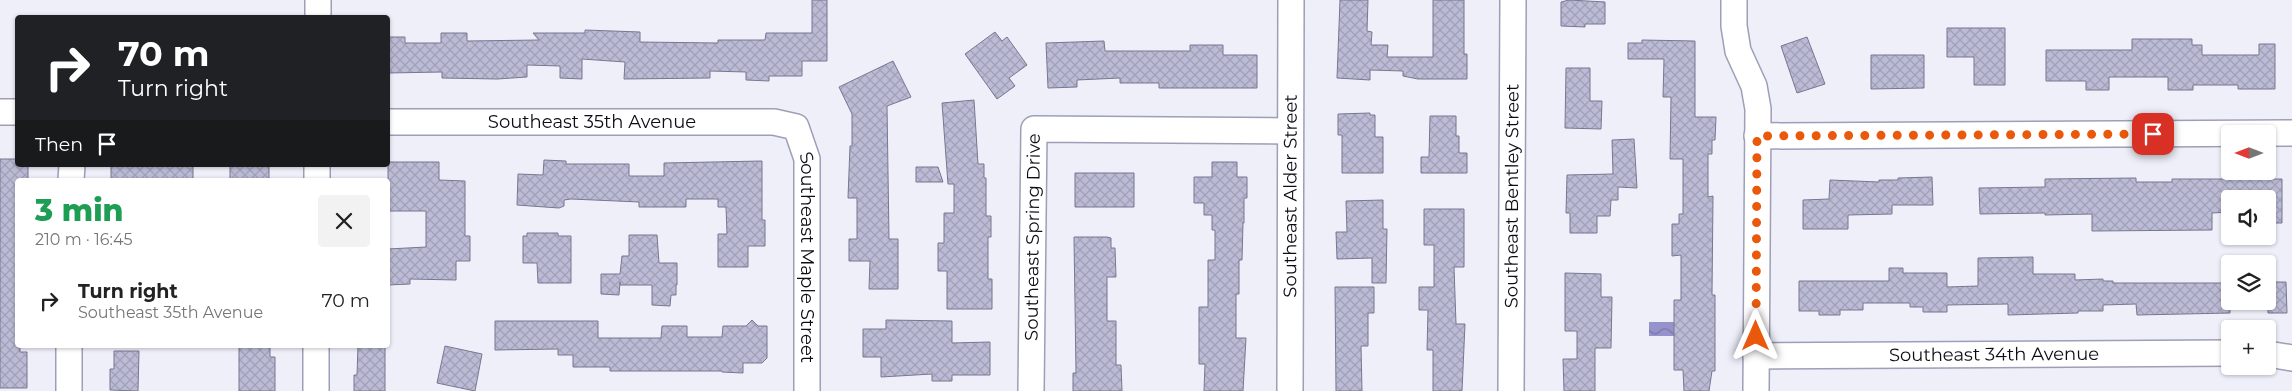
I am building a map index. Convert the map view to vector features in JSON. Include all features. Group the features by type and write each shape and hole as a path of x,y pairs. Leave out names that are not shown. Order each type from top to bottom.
{"street":[{"path":"318,0 318,15"},
{"name":"Southeast Alder Street","path":"1290,391 1291,0"},
{"name":"Southeast Bentley Street","path":"1511,391 1513,0"},
{"path":"1734,0 1734,26 1738,51 1754,86 1758,109 1756,391"},
{"path":"0,112 15,112"},
{"name":"Southeast 35th Avenue","path":"390,122 774,122 796,128"},
{"name":"Southeast Maple Street","path":"796,128 807,159 807,391"},
{"name":"Southeast Spring Drive","path":"1031,391 1034,129 1290,131"},
{"path":"1757,136 2292,133"},
{"path":"69,348 69,391"},
{"path":"316,348 316,391"},
{"name":"Southeast 34th Avenue","path":"1756,356 2221,353"},
{"path":"2276,355 2292,358"}],"water":[{"path":"1649,322 1678,322 1678,336 1649,336"}],"building":[{"path":"812,0 827,0 827,61 802,61 802,76 769,76 769,81 746,80 746,72 710,71 710,78 624,79 625,62 582,59 582,79 560,78 560,66 527,65 527,77 497,79 442,78 442,72 390,73 390,37 405,37 405,43 441,43 441,33 467,33 467,41 539,40 533,33 585,33 585,30 640,32 640,42 718,43 718,40 765,40 766,33 812,33"},
{"path":"1340,0 1368,0 1367,31 1372,32 1371,45 1388,45 1387,57 1433,57 1433,0 1464,0 1464,54 1467,54 1467,79 1418,79 1403,76 1403,71 1370,70 1370,80 1337,78"},
{"path":"1569,0 1605,2 1605,24 1585,24 1585,27 1561,26 1561,2"},
{"path":"1947,28 2005,28 2005,85 1974,85 1974,57 1947,57"},
{"path":"995,32 1002,41 1007,37 1027,65 1009,78 1015,86 997,99 965,54"},
{"path":"1807,37 1825,84 1797,93 1781,46"},
{"path":"2132,39 2192,39 2192,45 2202,45 2202,55 2259,55 2259,44 2275,44 2275,89 2238,89 2238,85 2193,85 2193,90 2168,90 2168,77 2109,77 2109,90 2086,90 2086,81 2046,81 2046,50 2132,50"},
{"path":"1642,40 1695,41 1695,117 1716,117 1715,140 1712,140 1712,154 1708,154 1708,197 1713,196 1712,295 1715,295 1715,371 1712,371 1709,391 1684,391 1683,370 1674,370 1674,300 1681,300 1681,255 1672,256 1672,224 1679,224 1679,214 1683,214 1683,159 1670,159 1671,97 1663,97 1664,59 1628,59 1628,43 1642,43"},
{"path":"1104,41 1105,51 1190,51 1190,45 1223,45 1223,55 1257,55 1257,88 1159,88 1159,83 1120,83 1120,78 1077,80 1077,87 1048,88 1046,43"},
{"path":"1871,55 1924,55 1924,88 1871,89"},
{"path":"893,61 911,97 887,106 889,239 898,239 898,289 869,289 870,261 849,261 849,239 857,239 857,198 848,198 850,146 852,146 852,114 839,87"},
{"path":"1566,68 1590,68 1590,101 1602,101 1601,129 1565,128"},
{"path":"974,100 978,164 984,164 986,216 991,216 991,237 988,237 988,279 992,279 992,309 947,309 947,271 938,271 938,243 944,243 944,213 954,213 954,184 948,184 942,103"},
{"path":"1370,113 1370,115 1375,115 1375,137 1383,137 1383,173 1342,173 1342,135 1338,135 1338,114"},
{"path":"1430,116 1456,116 1456,136 1459,136 1459,153 1467,153 1467,173 1421,173 1421,157 1429,157"},
{"path":"1634,139 1637,188 1618,187 1618,200 1611,200 1610,216 1597,216 1597,233 1570,233 1570,213 1566,213 1567,175 1613,174 1612,140"},
{"path":"0,159 15,159 15,167 28,167 28,178 15,178 15,348 20,348 20,352 27,352 27,388 0,388"},
{"path":"544,160 566,161 566,164 629,164 629,176 664,176 664,163 762,161 762,220 765,220 765,246 748,246 748,267 718,267 718,234 727,234 726,207 718,207 718,199 686,199 686,207 639,207 639,202 571,199 564,200 564,206 559,208 517,205 518,174 543,175"},
{"path":"390,162 439,162 439,180 465,181 465,236 470,236 470,261 456,261 456,280 410,279 410,284 390,285 390,249 426,247 426,211 390,211 390,178 388,178"},
{"path":"1212,162 1237,162 1237,177 1247,177 1247,198 1244,198 1242,260 1239,260 1239,294 1236,294 1236,338 1246,338 1243,391 1204,391 1205,364 1199,364 1199,307 1208,307 1208,260 1215,260 1215,230 1212,230 1212,215 1204,215 1204,203 1194,203 1194,177 1212,177"},
{"path":"111,167 193,167 193,178 111,178"},
{"path":"230,167 269,167 269,178 230,178"},
{"path":"916,167 938,167 943,182 916,182"},
{"path":"1075,173 1134,173 1134,207 1075,207"},
{"path":"1932,177 1933,205 1892,205 1892,214 1848,215 1848,229 1803,229 1803,200 1829,199 1830,180 1879,182 1879,180 1898,180 1898,178"},
{"path":"2136,178 2136,182 2172,182 2172,179 2282,179 2282,223 2276,223 2276,190 2221,190 2221,212 2212,213 2212,230 2092,231 2092,214 1980,214 1979,188 2045,187 2045,179"},
{"path":"1383,200 1383,229 1387,229 1386,283 1372,283 1372,258 1337,259 1336,232 1347,232 1346,201"},
{"path":"1424,209 1464,209 1464,267 1454,267 1456,324 1465,324 1462,391 1433,391 1433,350 1427,350 1428,310 1419,310 1419,287 1434,287 1434,245 1424,245"},
{"path":"527,233 558,233 558,236 571,236 571,283 538,283 537,263 523,263 523,236 527,236"},
{"path":"629,235 657,235 659,263 677,263 676,295 671,295 670,306 652,305 652,285 620,285 620,282 619,295 601,294 601,274 620,274 622,256 629,256"},
{"path":"1074,237 1111,238 1111,248 1115,248 1116,277 1107,277 1107,321 1116,321 1116,365 1121,365 1122,391 1073,391 1073,373 1076,373"},
{"path":"2033,257 2033,274 2075,274 2075,280 2103,279 2103,281 2113,281 2113,283 2221,283 2221,310 2230,310 2230,313 2137,315 2136,304 2103,305 2103,311 2008,315 2008,304 1947,305 1947,312 1923,312 1923,307 1910,307 1910,303 1863,303 1863,310 1840,310 1840,315 1819,315 1819,311 1799,311 1799,281 1889,281 1889,268 1903,268 1903,273 1947,273 1947,287 1978,286 1978,258"},
{"path":"1565,273 1601,274 1601,297 1612,297 1611,348 1595,348 1595,391 1564,391 1563,359 1577,359 1577,331 1565,331"},
{"path":"2276,282 2286,282 2287,313 2268,313 2268,310 2276,310"},
{"path":"1335,287 1374,287 1374,313 1368,313 1368,346 1361,346 1362,391 1336,391"},
{"path":"752,320 758,326 767,326 767,358 762,363 743,363 743,373 722,371 610,371 610,367 573,367 573,355 558,355 558,349 495,350 495,321 598,321 598,338 661,338 662,326 687,326 687,337 722,337 723,326 746,326"},
{"path":"886,320 952,321 952,343 990,342 990,375 952,375 952,381 932,381 932,374 881,377 881,357 863,357 863,329 886,329"},
{"path":"445,346 482,354 475,391 437,383"},
{"path":"239,348 270,348 270,357 275,357 275,391 239,391"},
{"path":"358,348 385,348 385,391 354,391 354,375 357,375"},
{"path":"114,351 139,351 138,391 110,390 110,369 114,369"}],"route":[{"path":"1756,336 1757,136 2153,134"}]}
